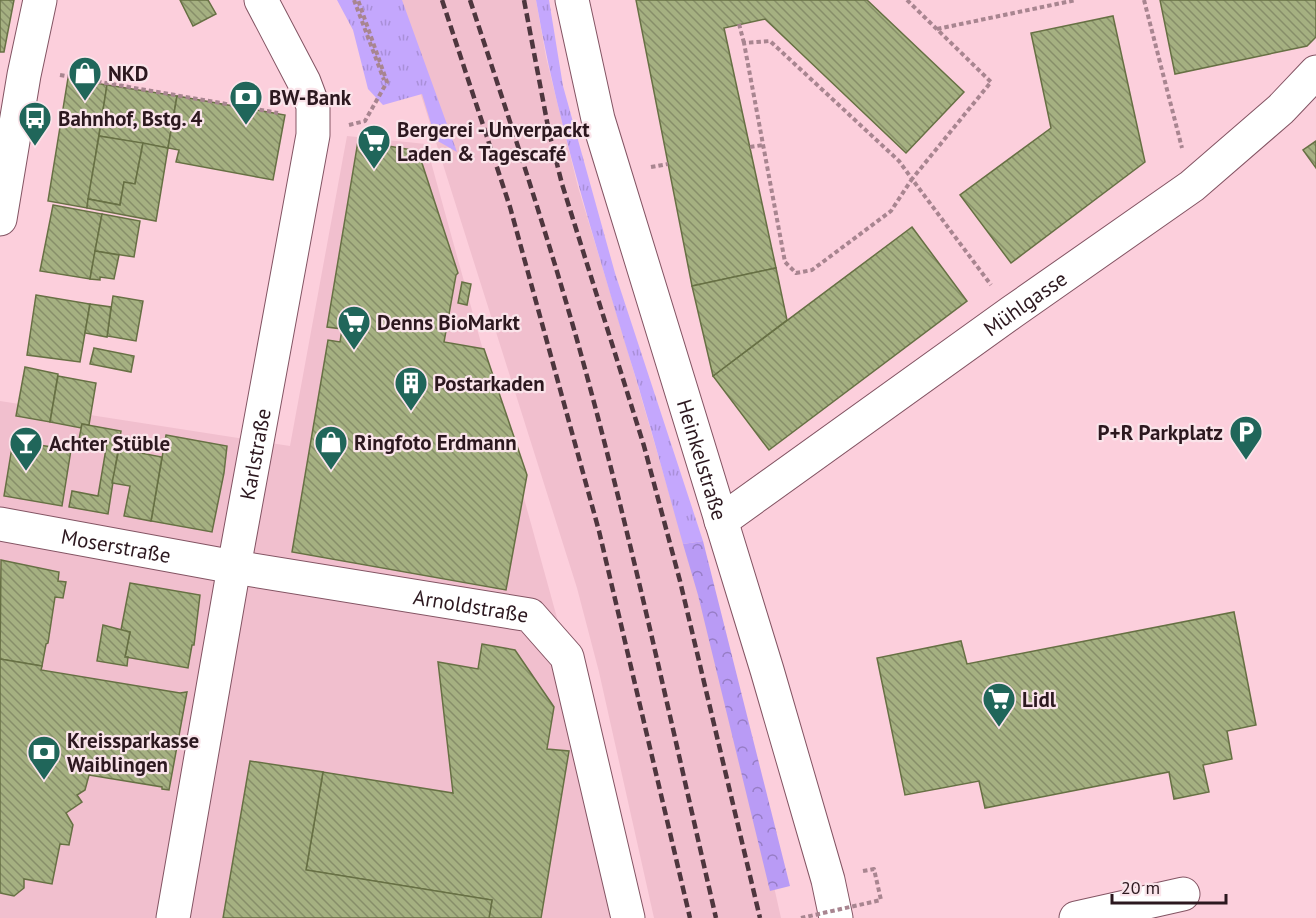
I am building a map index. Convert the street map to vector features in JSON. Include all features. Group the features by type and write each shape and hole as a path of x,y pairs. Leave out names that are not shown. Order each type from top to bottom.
{"street":[{"path":"0,219 24,75 40,0"},
{"name":"Karlstraße","path":"173,918 313,135 313,106 304,82 261,0"},
{"name":"Heinkelstraße","path":"572,0 598,119 768,670 828,880 836,918"},
{"name":"Mühlgasse","path":"721,521 1192,186 1281,110 1316,72"},
{"name":"Moserstraße","path":"0,524 234,567"},
{"name":"Arnoldstraße","path":"234,567 456,592 530,615 567,657 628,918"},
{"path":"1076,918 1183,894"}],"path":[{"path":"356,0 387,82 365,121 384,83 356,0"},
{"path":"739,24 785,262 796,273 812,270 891,211 912,179 991,81 907,0"},
{"path":"937,29 1076,0"},
{"path":"1144,0 1192,186"},
{"path":"744,43 770,41 899,161 1012,312"},
{"path":"24,75 37,71 289,115"},
{"path":"750,147 763,145"},
{"path":"801,918 881,900"}],"shaded area":[{"path":"391,0 536,0 546,57 578,187 742,744 781,918 654,918 599,672 577,588"},
{"path":"347,136 426,144 640,918 0,918 0,401 290,446"}],"green space":[{"path":"337,0 402,0 457,152 436,140 422,94 383,105 368,89 353,30"},
{"path":"536,0 549,0 563,86 615,273 703,541 683,544 575,173 544,44"},
{"path":"703,541 790,886 770,891 698,595 683,544"}],"building":[{"path":"0,0 14,0 4,52 0,52"},
{"path":"180,0 208,0 216,14 193,26"},
{"path":"636,0 867,0 964,92 906,153 765,19 724,28 776,268 692,286"},
{"path":"1160,0 1316,0 1316,37 1307,46 1175,74"},
{"path":"1113,16 1145,162 1011,263 960,195 1051,128 1031,33"},
{"path":"68,78 107,85 87,208 48,201"},
{"path":"107,85 177,96 168,148 99,136"},
{"path":"177,96 285,115 273,180 176,162 179,150 168,148"},
{"path":"99,136 143,143 135,184 124,182 120,205 88,199"},
{"name":"Postarkaden","path":"358,141 418,151 458,273 444,342 484,349 527,475 506,590 292,552 328,340 340,342 342,329 327,327"},
{"path":"1316,141 1316,168 1303,150"},
{"path":"143,143 168,148 156,221 87,208 88,199 120,205 124,182 135,184"},
{"path":"53,205 102,214 90,279 40,271"},
{"path":"102,214 140,221 134,257 95,251"},
{"path":"912,227 967,301 769,450 713,376"},
{"path":"95,251 119,255 114,279 100,277 100,280 90,279"},
{"path":"776,268 787,320 713,376 692,286"},
{"path":"462,282 471,284 467,305 458,303"},
{"path":"36,295 90,304 80,362 27,355"},
{"path":"113,296 143,301 136,341 107,336"},
{"path":"90,304 111,307 107,337 85,333"},
{"path":"94,348 134,356 131,372 90,364"},
{"path":"25,367 58,374 50,422 16,416"},
{"path":"58,376 96,383 89,425 82,424 81,428 50,422"},
{"path":"82,424 121,431 108,514 69,507 72,491 98,496 107,443 79,439"},
{"path":"166,435 227,446 212,532 151,521"},
{"path":"13,441 71,450 62,506 4,496"},
{"path":"119,449 162,457 151,521 124,516 130,486 112,483"},
{"path":"1,560 59,572 58,581 66,582 63,598 55,597 42,666 0,659"},
{"path":"130,583 200,595 194,645 192,645 188,668 125,657 130,632 121,630"},
{"path":"1234,612 1256,725 1227,731 1232,759 1203,765 1209,792 1174,799 1169,772 985,808 979,781 905,795 877,658 961,641 967,664"},
{"path":"103,625 130,632 125,657 128,657 127,666 97,661"},
{"path":"482,644 515,650 554,707 547,749 569,751 541,918 489,918 492,900 306,870 323,772 453,793 438,662 478,669"},
{"name":"Kreissparkasse Waiblingen","path":"0,659 42,666 41,670 180,693 187,692 169,790 89,775 85,790 77,795 82,802 66,813 73,825 69,845 60,844 52,884 24,879 24,888 14,896 0,893"},
{"path":"250,761 323,772 306,870 492,900 489,918 223,918"}],"railway":[{"path":"442,0 510,207 599,531 690,918"},
{"path":"470,0 579,347 616,489 716,918"},
{"path":"524,0 549,132 562,184 644,446 680,581 760,918"}],"place":[{"name":"NKD","path":"85,102"},
{"name":"BW-Bank","path":"246,126"},
{"name":"Bahnhof, Bstg. 4","path":"35,147"},
{"name":"Bergerei - Unverpackt Laden & Tagescafé","path":"374,170"},
{"name":"Denns BioMarkt","path":"354,351"},
{"name":"Postarkaden","path":"411,412"},
{"name":"P+R Parkplatz","path":"1246,461"},
{"name":"Ringfoto Erdmann","path":"331,471"},
{"name":"Achter Stüble","path":"26,472"},
{"name":"Lidl","path":"999,728"},
{"name":"Kreissparkasse Waiblingen","path":"44,781"}]}
